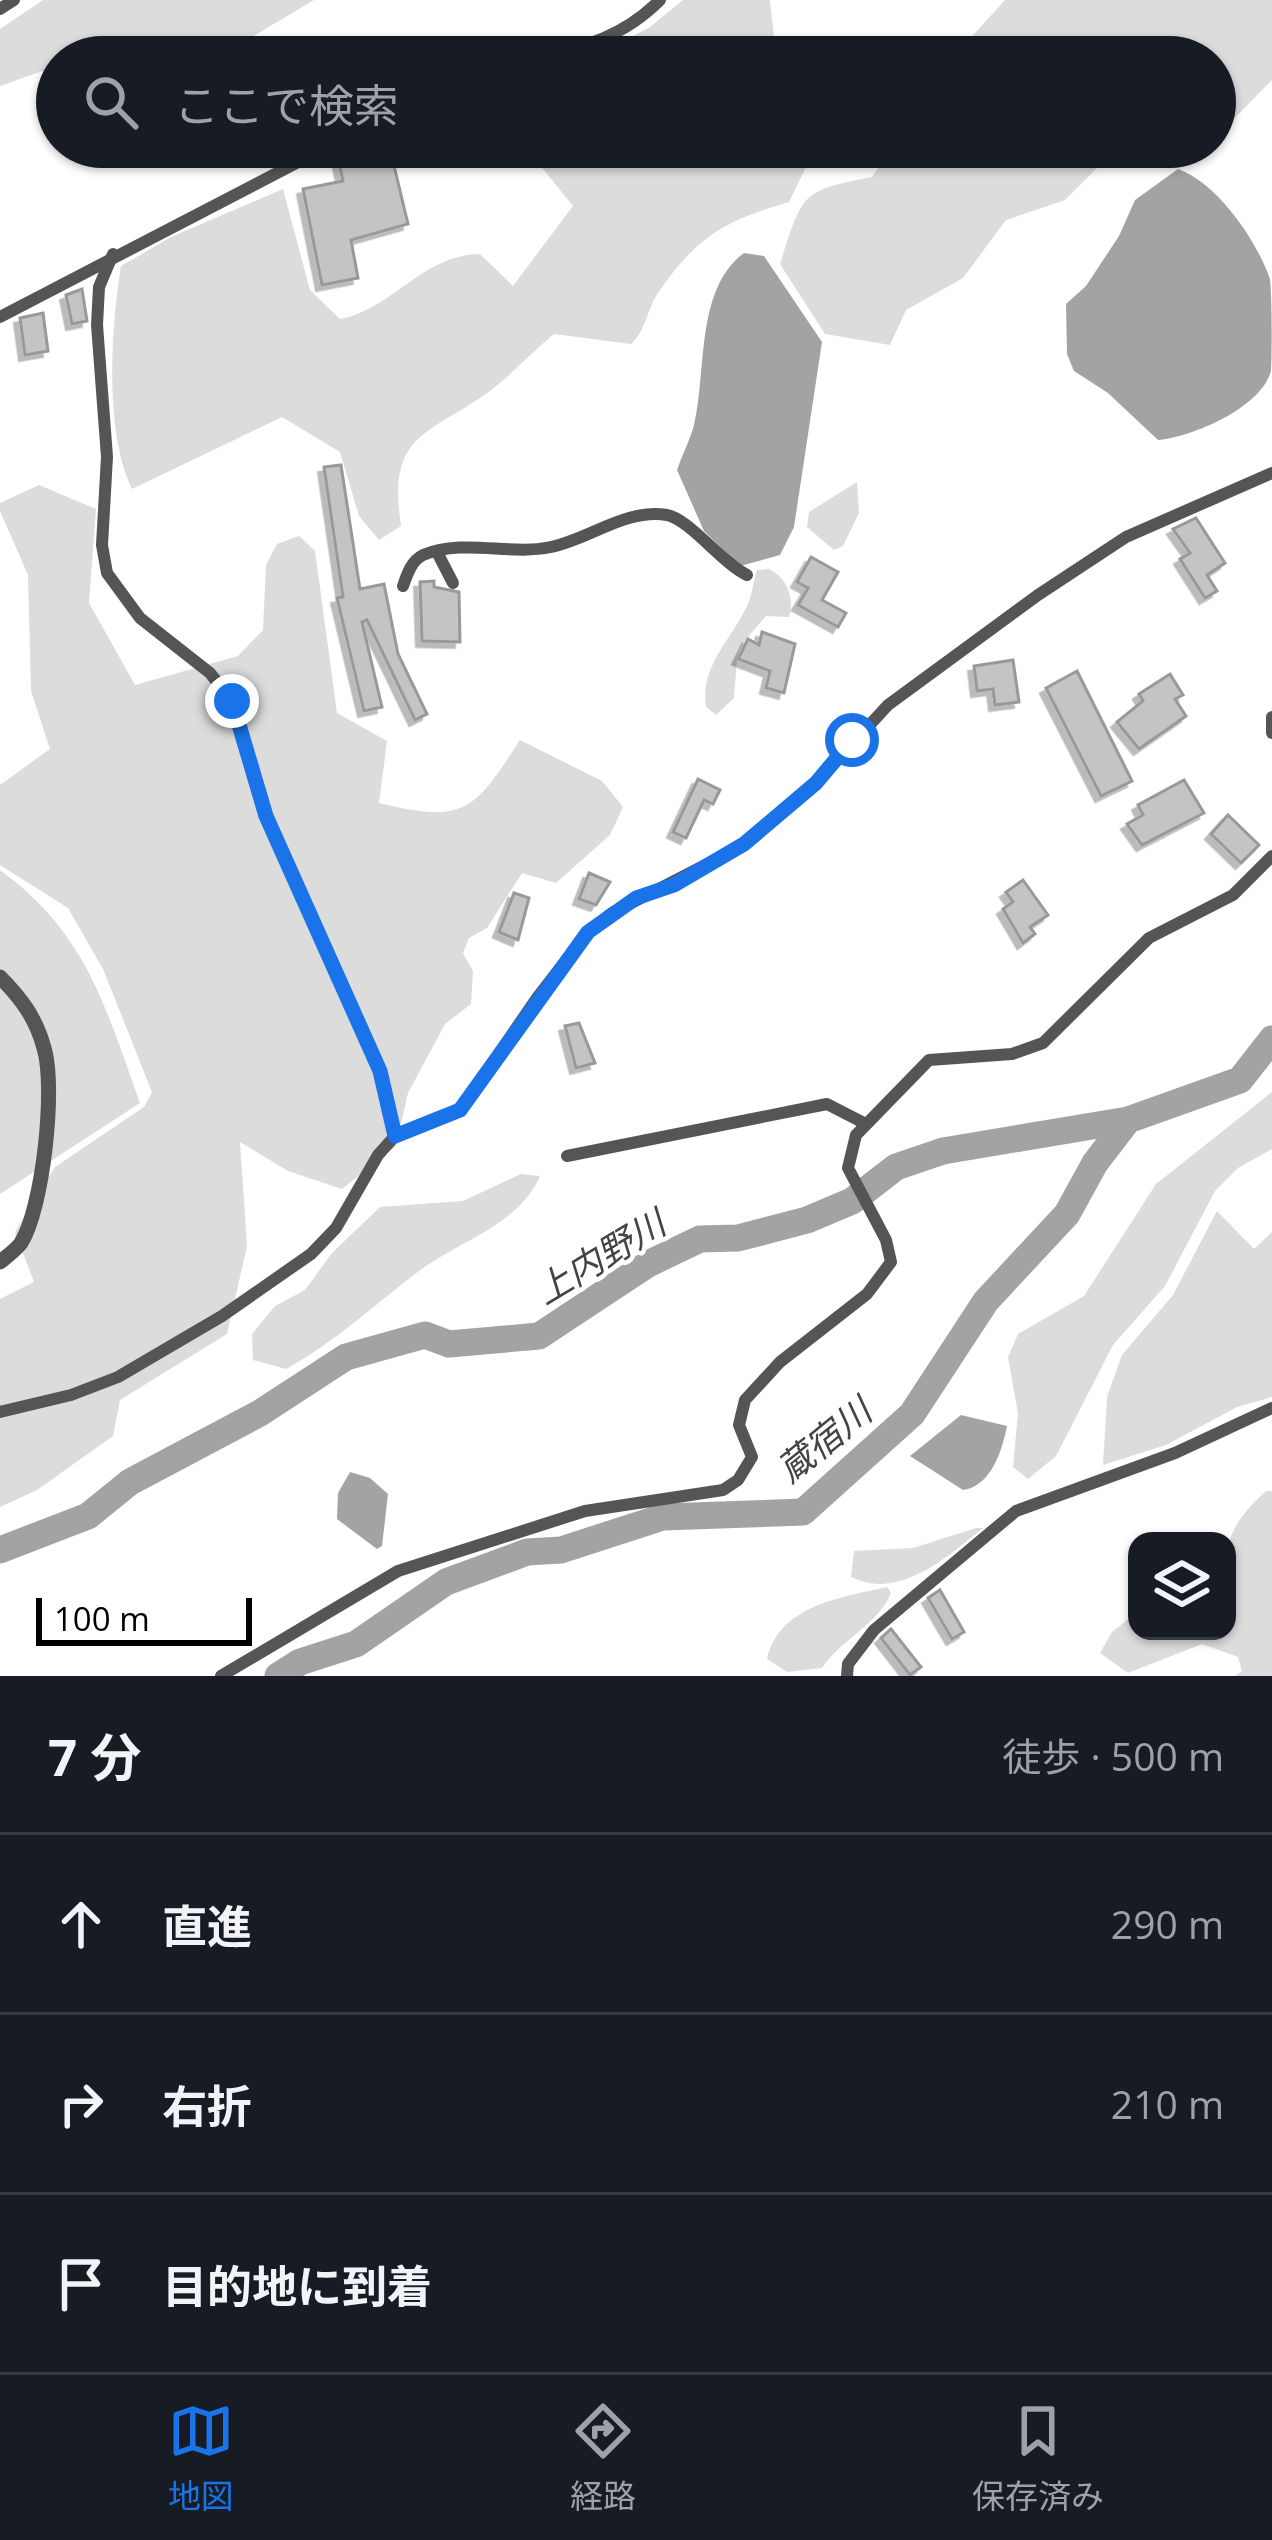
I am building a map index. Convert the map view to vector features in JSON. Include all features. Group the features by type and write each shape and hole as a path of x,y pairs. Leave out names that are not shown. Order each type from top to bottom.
{"street":[{"path":"0,10 14,0"},
{"path":"615,36 660,0"},
{"path":"0,317 285,168"},
{"path":"113,254 99,286 97,325 107,457 102,545 107,573 140,618 210,673 232,701 266,816 380,1071 395,1136"},
{"path":"0,1412 71,1396 118,1377 240,1304 311,1254 337,1228 378,1155 395,1136 460,1110 588,932 612,913 744,844 816,783 888,705 1055,583 1126,537 1272,473"},
{"path":"403,586 414,562 438,554 476,546 552,547 628,519 665,514 677,518 728,566 747,575"},
{"path":"438,554 453,583"},
{"path":"1272,717 1272,733"},
{"path":"221,1676 398,1571 585,1511 723,1490 738,1480 752,1457 740,1425 745,1400 780,1362 868,1294 891,1262 886,1240 848,1168 856,1135 929,1060 1012,1054 1043,1042 1149,938 1233,895 1272,856"},
{"path":"0,976 33,1016 49,1065 50,1096 33,1210 20,1245 0,1262"},
{"path":"567,1156 827,1103 866,1124"},
{"path":"847,1676 848,1664 874,1630 1016,1511 1175,1453 1272,1408"}],"shaded area":[{"path":"43,0 314,0 254,36 36,36 36,73 0,86 0,29"},
{"path":"683,0 770,0 774,36 633,36"},
{"path":"1005,0 1272,0 1272,80 1236,117 1236,36 972,36"},
{"path":"542,168 806,168 789,202 730,224 686,258 658,293 631,344 554,334 490,391 417,440 400,472 401,526 379,540 359,516 340,452 282,417 132,489 123,466 114,409 113,348 121,266 171,237 283,189 310,290 340,319 376,305 424,272 460,257 480,254 513,286 573,206"},
{"path":"878,168 1097,168 1065,200 1006,220 963,278 906,310 890,345 825,334 780,264 807,200 830,187 872,177"},
{"path":"1178,169 1221,199 1264,263 1271,288 1271,371 1254,397 1224,418 1158,440 1108,393 1074,371 1067,354 1066,304 1086,286 1119,236 1135,200"},
{"path":"744,253 764,256 822,342 794,527 780,555 740,566 704,531 677,470 694,425 710,309 728,269"},
{"path":"857,482 859,513 843,546 834,550 807,527 809,512"},
{"path":"39,485 96,509 89,603 135,685 238,656 263,630 266,565 277,544 299,536 315,551 337,713 387,741 379,803 431,812 464,806 491,783 520,740 602,781 623,807 610,835 556,883 522,873 487,928 469,938 463,953 473,971 471,1004 445,1024 408,1093 396,1146 342,1189 288,1171 240,1142 247,1246 227,1334 120,1400 113,1436 37,1490 0,1507 0,1299 34,1282 15,1232 55,1167 144,1107 152,1092 103,969 68,908 0,865 0,785 50,749 31,691 28,575 0,511 0,503"},
{"path":"769,569 788,589 789,617 766,616 747,639 739,653 734,698 716,715 706,707 707,679 746,608 757,570"},
{"path":"0,870 54,920 90,974 140,1103 0,1194"},
{"path":"1272,1092 1272,1149 1238,1168 1215,1191 1165,1286 1113,1345 1056,1456 1028,1479 1013,1467 1018,1413 1008,1357 1018,1334 1084,1296 1156,1184"},
{"path":"521,1174 540,1176 519,1206 423,1268 322,1346 286,1369 253,1360 252,1334 275,1306 305,1290 332,1253 380,1207 463,1201"},
{"path":"1217,1211 1254,1249 1272,1232 1272,1397 1237,1407 1166,1445 1103,1465 1107,1397 1122,1355 1173,1295"},
{"path":"961,1415 1007,1426 988,1475 963,1490 910,1456"},
{"path":"350,1472 370,1478 388,1494 382,1546 377,1549 337,1519 338,1493"},
{"path":"1272,1491 1272,1676 1235,1676 1242,1671 1238,1657 1202,1644 1128,1673 1100,1653 1112,1632 1128,1619 1128,1640 1236,1640 1233,1532 1249,1508"},
{"path":"983,1528 938,1563 904,1580 869,1583 851,1577 854,1551 913,1548"},
{"path":"887,1587 891,1593 878,1614 822,1668 787,1672 767,1659 774,1641 798,1615 831,1600"}],"building":[{"path":"340,168 395,168 408,224 351,240 358,278 322,285 303,189 343,181"},
{"path":"82,289 87,321 72,324 66,295"},
{"path":"43,313 48,351 25,355 20,318"},
{"path":"341,465 360,589 384,584 398,654 427,714 415,720 367,620 362,622 382,707 364,711 337,598 343,597 324,467"},
{"path":"1196,518 1225,563 1207,575 1217,591 1205,598 1180,559 1190,553 1173,529"},
{"path":"811,557 838,572 822,600 846,613 838,627 798,605 808,588 797,582"},
{"path":"434,581 434,587 459,592 460,642 422,641 420,582"},
{"path":"762,632 795,644 784,693 766,688 770,671 738,659 748,639 759,645"},
{"path":"1013,660 1019,702 995,705 993,689 977,691 974,666"},
{"path":"1077,671 1132,781 1101,796 1046,688"},
{"path":"1170,674 1183,695 1175,699 1186,716 1139,749 1117,722 1143,701 1139,694"},
{"path":"698,779 720,790 713,804 704,800 686,838 673,832"},
{"path":"1184,780 1204,813 1142,845 1127,824 1143,815 1138,805"},
{"path":"1228,815 1259,845 1241,863 1211,834"},
{"path":"589,873 610,882 596,905 579,899"},
{"path":"1023,880 1048,915 1030,927 1035,934 1023,943 1003,909 1013,902 1006,892"},
{"path":"514,893 529,898 518,940 499,932"},
{"path":"579,1023 595,1063 576,1068 565,1026"},
{"path":"940,1590 964,1632 952,1639 928,1598"},
{"path":"891,1629 921,1667 910,1675 881,1638"}],"waterway":[{"name":"蔵宿川","path":"278,1676 300,1662 356,1644 446,1582 527,1552 561,1550 663,1517 803,1512 912,1414 986,1301 1067,1214 1095,1163 1128,1120 1240,1080 1272,1039"},
{"name":"上内野川","path":"0,1550 88,1516 130,1482 260,1413 346,1357 425,1335 449,1344 539,1336 648,1264 700,1239 738,1238 807,1220 852,1201 896,1167 943,1151 1128,1120"}],"route":[{"path":"232,701 266,816 380,1071 395,1136 460,1110 588,932 636,898 674,885 744,844 816,783 852,740"}]}
